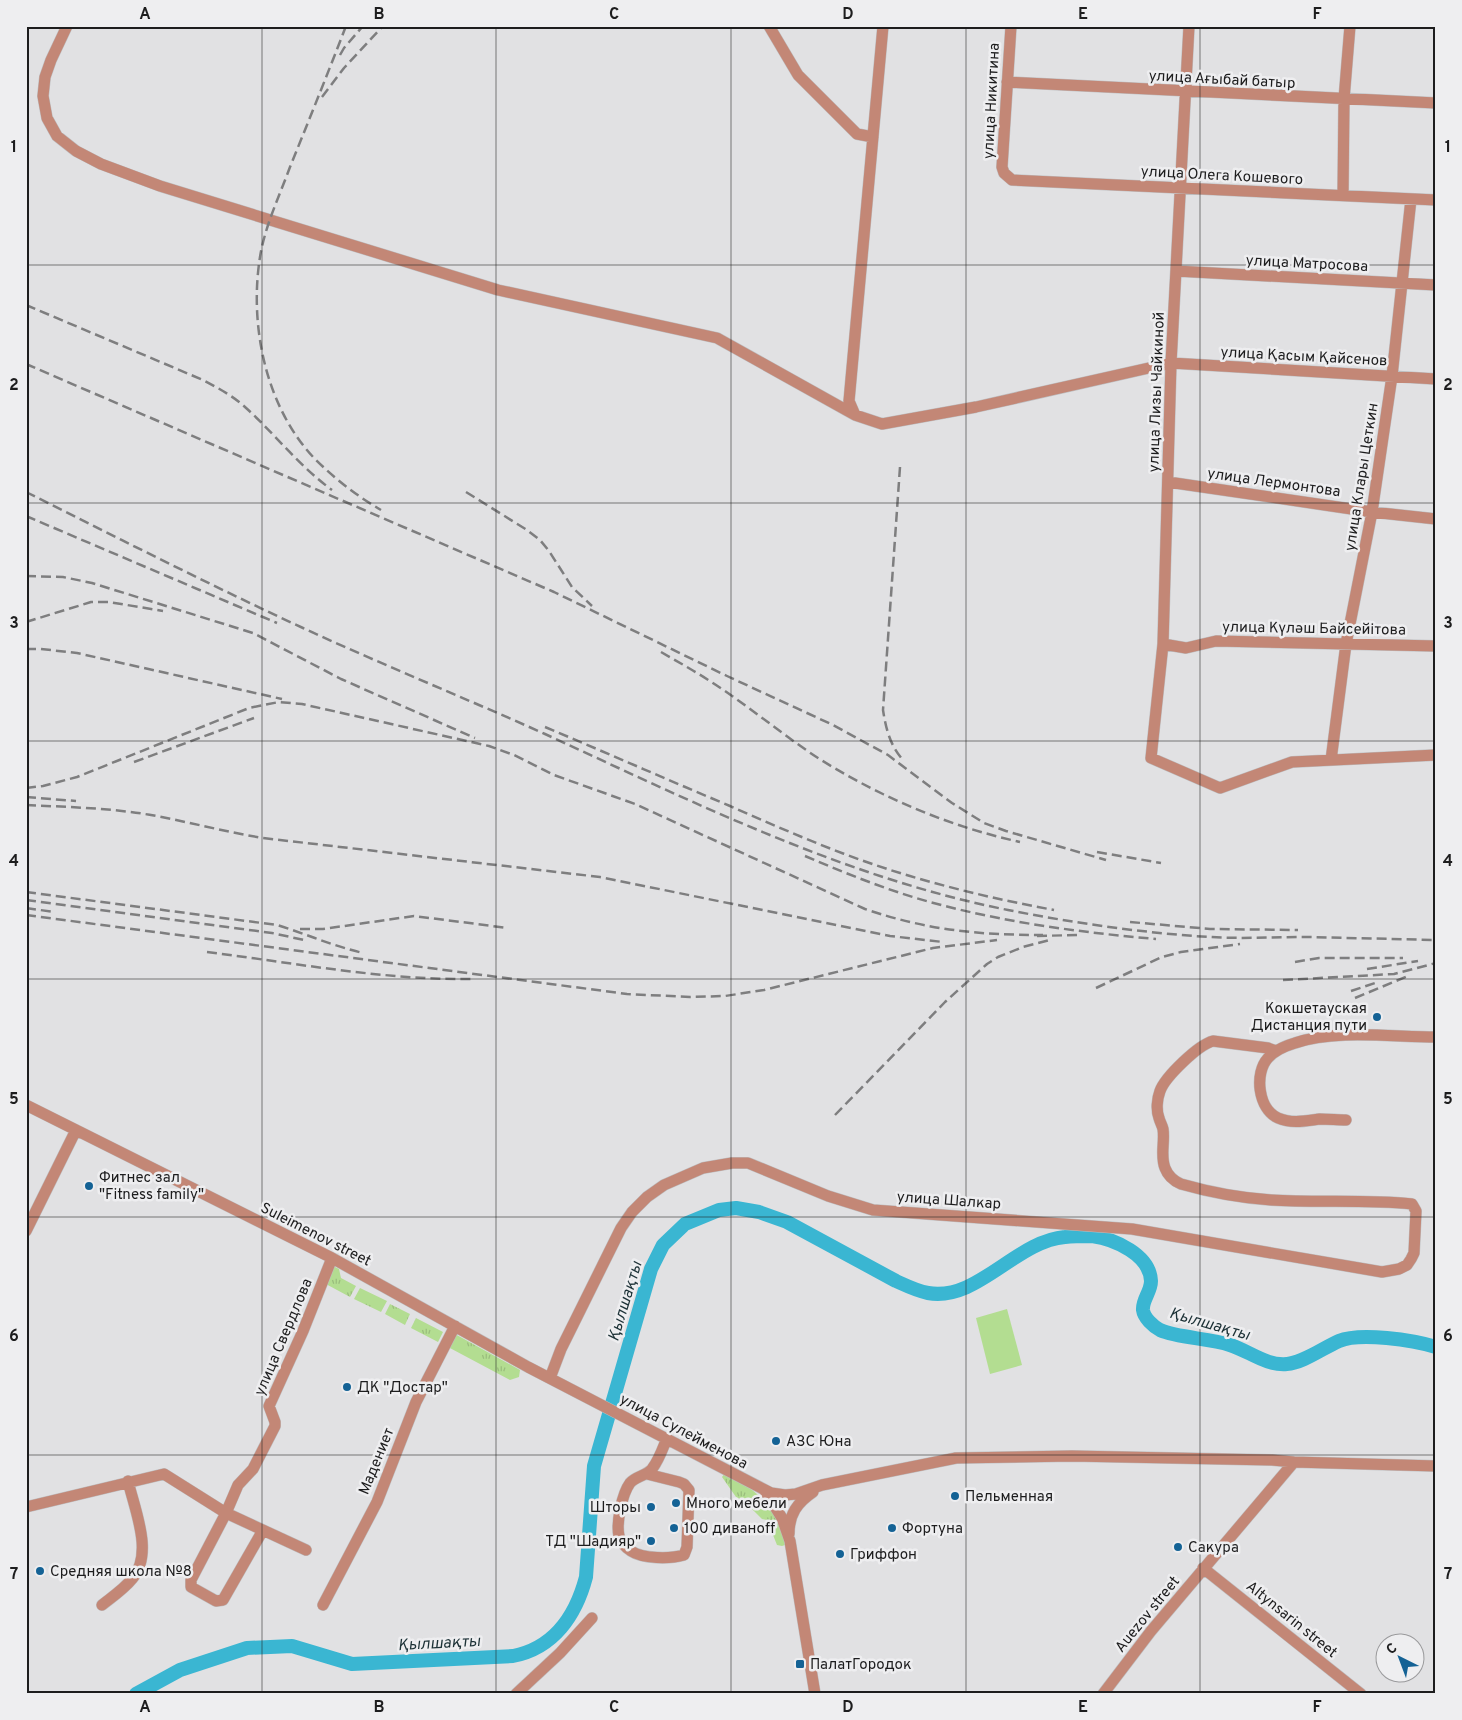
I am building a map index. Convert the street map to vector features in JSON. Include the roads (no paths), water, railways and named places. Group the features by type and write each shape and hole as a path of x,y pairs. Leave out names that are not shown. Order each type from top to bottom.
{"street":[{"name":"улица Қасым Қайсенов","path":"68,26 51,60 45,77 43,96 47,118 57,136 76,151 101,164 160,186 498,290 717,338 855,415 882,424 976,407 1171,363 1436,379"},
{"path":"769,26 798,75 857,134 873,136"},
{"path":"855,415 849,401 883,26"},
{"name":"улица Никитина","path":"1008,177 1002,167 1011,26"},
{"name":"улица Лизы Чайкиной","path":"1189,26 1171,363 1163,644 1151,758 1220,788 1292,762 1331,760"},
{"path":"1343,195 1344,99 1350,26"},
{"name":"улица Ағыбай батыр","path":"1008,82 1436,103"},
{"name":"улица Олега Кошевого","path":"1008,177 1016,180 1436,200"},
{"name":"улица Клары Цеткин","path":"1331,760 1346,644 1372,512 1392,376 1411,199"},
{"name":"улица Матросова","path":"1176,270 1436,285"},
{"name":"улица Лермонтова","path":"1168,482 1372,512 1436,519"},
{"name":"улица Күләш Байсейітова","path":"1163,644 1186,648 1216,641 1436,646"},
{"path":"1331,760 1436,755"},
{"path":"1346,1120 1320,1119 1295,1122 1280,1119 1270,1112 1263,1102 1261,1089 1261,1074 1265,1062 1276,1051 1302,1041 1330,1036 1436,1037"},
{"name":"улица Шалкар","path":"550,1378 561,1349 621,1228 632,1212 647,1197 664,1185 684,1175 732,1163 748,1163 828,1196 873,1210 1132,1229 1382,1272 1399,1269 1407,1264 1414,1253 1416,1211 1412,1204 1270,1200 1242,1197 1186,1186 1176,1182 1169,1175 1164,1165 1163,1128 1157,1108 1160,1090 1166,1080 1195,1051 1207,1042 1213,1041 1268,1048 1276,1051"},
{"name":"Suleimenov street","path":"26,1105 332,1258 588,1398"},
{"path":"26,1231 76,1130"},
{"name":"улица Свердлова","path":"263,1530 223,1600 216,1602 193,1589 190,1585 191,1580 238,1485 253,1469 274,1426 275,1422 269,1406 332,1258"},
{"name":"Мадениет","path":"323,1605 377,1502 416,1402 455,1326"},
{"name":"улица Сулейменова","path":"588,1398 667,1438 764,1491"},
{"path":"647,1474 679,1482 684,1484 689,1490 687,1546 684,1555 670,1557 634,1553 622,1542 619,1534 621,1504 628,1485 633,1480 647,1474 658,1461 667,1438"},
{"path":"764,1491 778,1495 790,1494 822,1485 956,1458 1072,1456 1436,1466"},
{"name":"Auezov street","path":"1103,1694 1151,1631 1294,1462"},
{"path":"26,1507 128,1481 164,1474 226,1512 306,1550"},
{"path":"102,1605 132,1580 143,1558 143,1543 128,1481"},
{"path":"815,1694 790,1541 790,1520 795,1508 806,1496 822,1485"},
{"path":"764,1491 782,1518 790,1541"},
{"name":"Altynsarin street","path":"1203,1568 1361,1694"},
{"path":"516,1694 560,1653 592,1618"}],"waterway":[{"name":"Қылшақты","path":"136,1694 180,1670 247,1648 292,1646 352,1664 513,1656 540,1646 551,1638 569,1617 582,1591 586,1577 594,1466 651,1269 663,1245 685,1224 719,1210 736,1208 759,1212 787,1222 896,1281 928,1293 946,1293 963,1289 1047,1241 1072,1236 1101,1238 1130,1250 1145,1263 1151,1281 1143,1310 1147,1319 1160,1330 1176,1335 1230,1345 1272,1363 1293,1363 1348,1338 1373,1337 1436,1347"}],"railway":[{"path":"346,26 265,234 257,283 257,310 265,365 273,391 284,416 298,439 330,473 355,493 381,510"},
{"path":"340,55 363,26"},
{"path":"322,97 344,68 383,26"},
{"path":"26,305 203,380 225,392 256,417 309,471 332,490"},
{"path":"26,364 554,592 833,725 888,755 952,803 984,823 1106,860"},
{"path":"900,467 883,710 889,737 904,761"},
{"path":"26,492 268,612 333,642 545,734 715,812 772,836 888,879 1008,910 1134,930 1222,938 1308,937 1436,940"},
{"path":"466,492 540,540 572,587 592,606"},
{"path":"26,516 277,623"},
{"path":"26,576 63,577 92,583 253,633 341,679 475,738"},
{"path":"26,622 91,602 109,602 163,611"},
{"path":"26,649 77,653 282,699"},
{"path":"661,652 716,685 818,758 866,785 915,809 941,819 1020,842"},
{"path":"26,788 43,786 77,777 249,708 279,702 302,704 489,746 514,755 554,775 635,804 865,909 910,922 952,930 996,934 1043,935"},
{"path":"134,762 254,718"},
{"path":"545,727 841,853 945,886 1054,910"},
{"path":"26,797 76,801"},
{"path":"26,805 89,808 136,813 263,838 600,877 890,936 943,942"},
{"path":"1097,852 1161,863"},
{"path":"805,856 894,891 974,913 1052,927 1156,939"},
{"path":"26,892 277,925 363,953"},
{"path":"26,900 272,933 304,940"},
{"path":"26,908 54,912"},
{"path":"26,915 627,994 690,997 725,996 764,990 933,948 997,940"},
{"path":"300,929 323,929 414,916 508,928"},
{"path":"1130,922 1210,929 1298,930"},
{"path":"1037,936 1077,935"},
{"path":"835,1115 945,1002 987,964 998,957 1023,947 1050,940"},
{"path":"1096,988 1162,957 1181,952 1240,944"},
{"path":"207,952 372,974 438,979 471,979"},
{"path":"1295,962 1319,958 1403,958"},
{"path":"1367,969 1418,961"},
{"path":"1283,980 1394,974 1436,963"},
{"path":"1355,998 1408,976"},
{"path":"1351,991 1375,983"}],"place":[{"name":"Кокшетауская Дистанция пути","path":"1377,1017"},
{"name":"Фитнес зал \"Fitness family\"","path":"89,1186"},
{"name":"ДК \"Достар\"","path":"347,1387"},
{"name":"АЗС Юна","path":"776,1441"},
{"name":"Пельменная","path":"955,1496"},
{"name":"Много мебели","path":"676,1503"},
{"name":"Шторы","path":"651,1507"},
{"name":"100 диваноff","path":"674,1528"},
{"name":"Фортуна","path":"892,1528"},
{"name":"ТД \"Шадияр\"","path":"651,1541"},
{"name":"Сакура","path":"1178,1547"},
{"name":"Гриффон","path":"840,1554"},
{"name":"Средняя школа №8","path":"40,1571"},
{"name":"ПалатГородок","path":"800,1664"}]}
